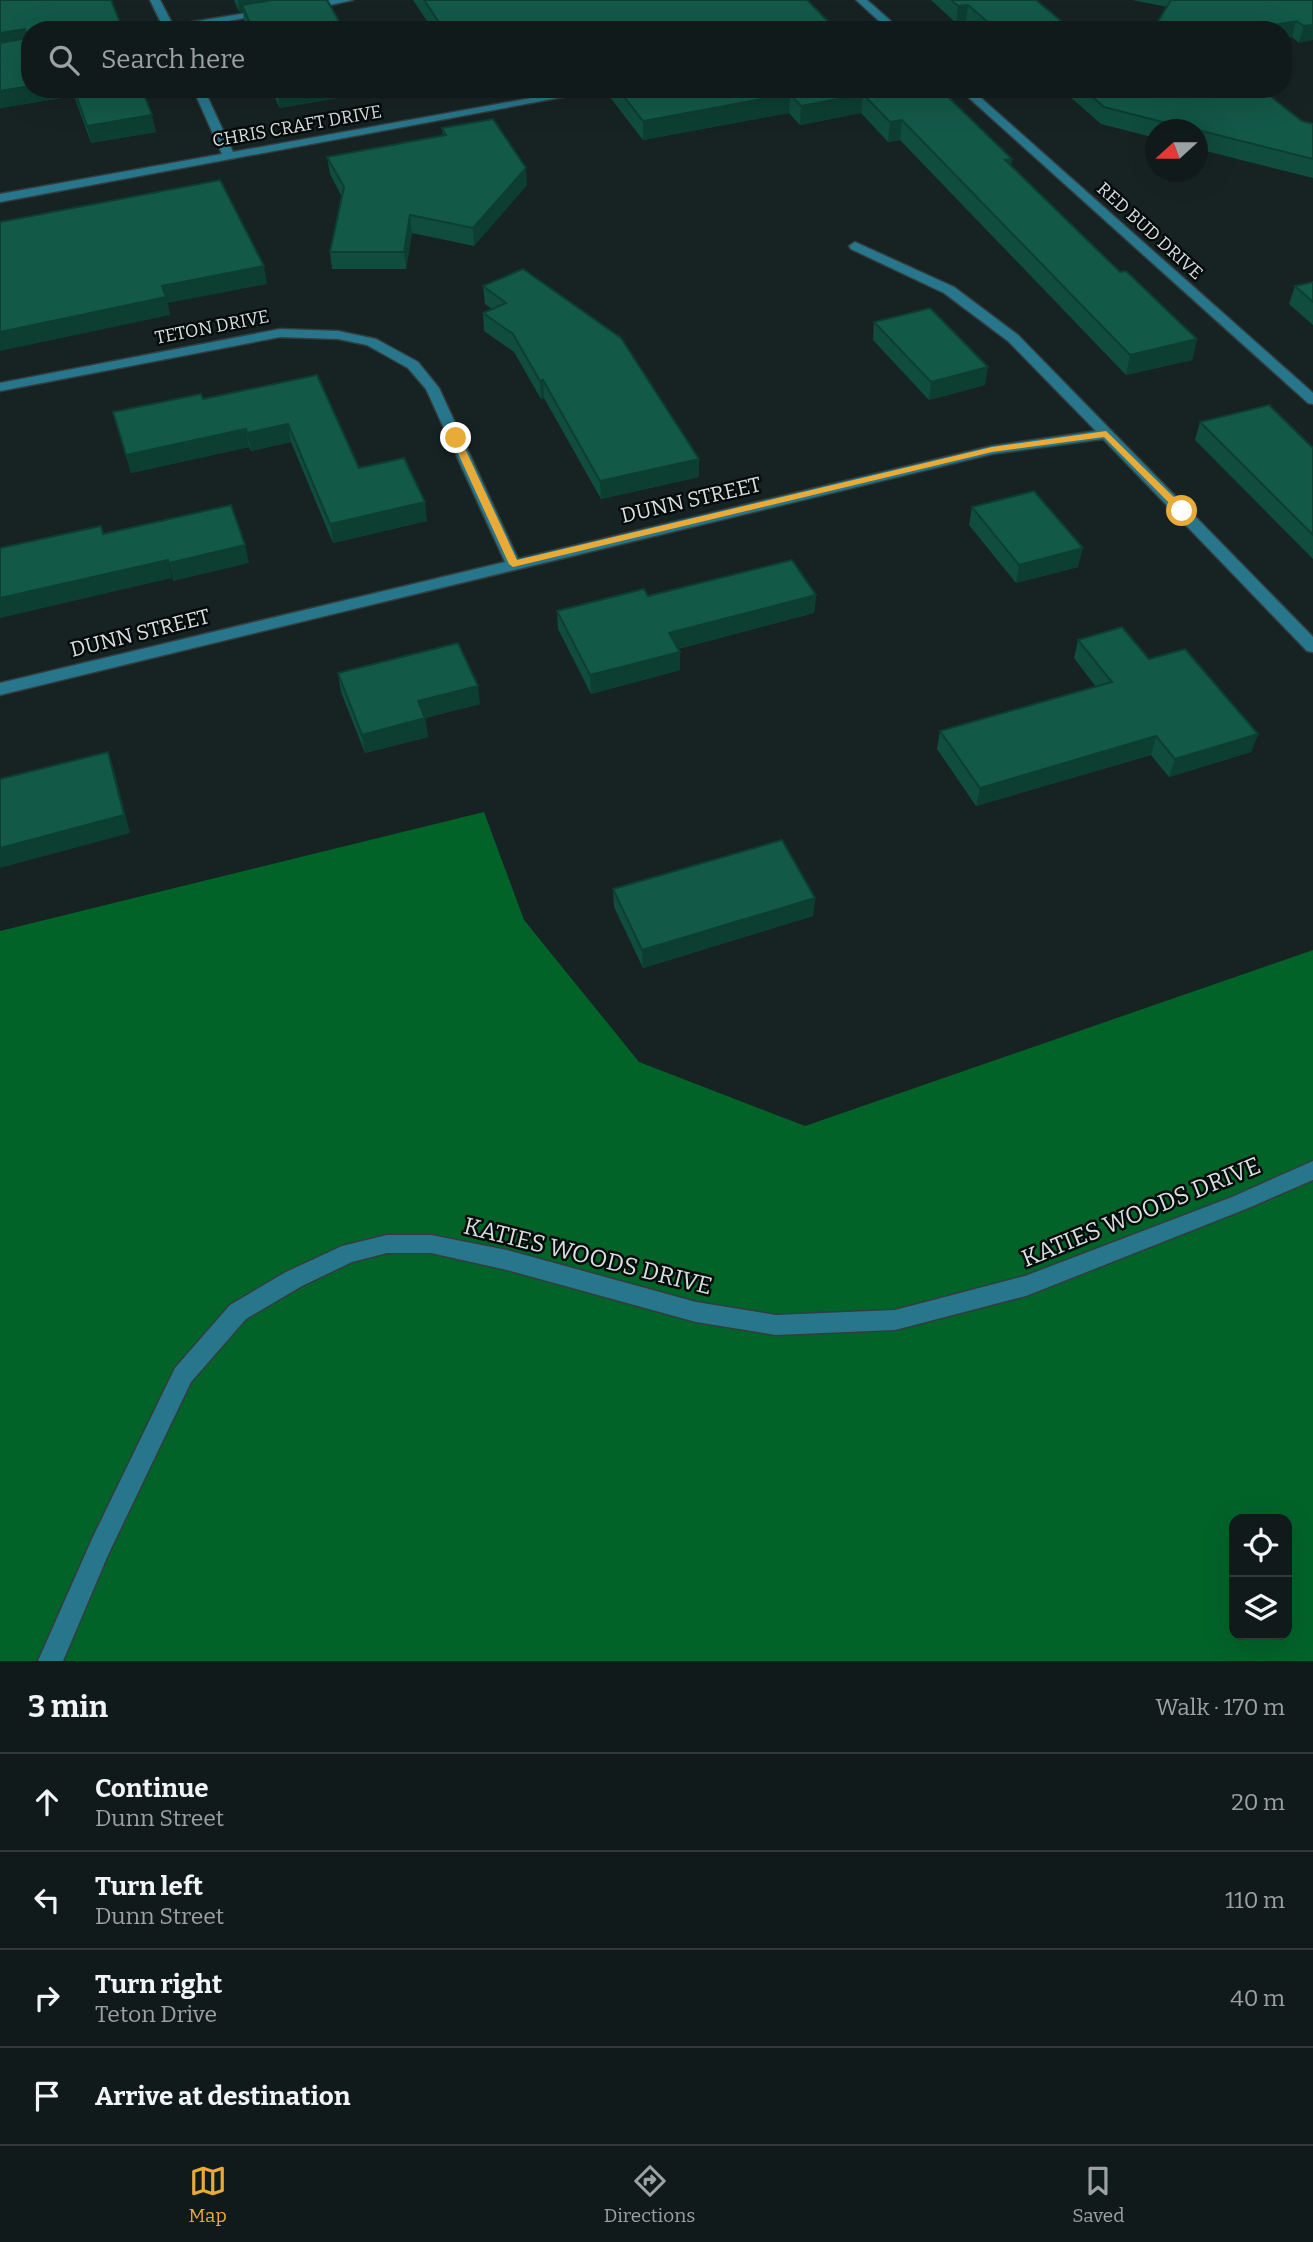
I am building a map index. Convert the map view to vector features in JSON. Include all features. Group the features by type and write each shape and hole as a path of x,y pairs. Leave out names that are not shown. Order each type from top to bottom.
{"street":[{"path":"155,0 164,21"},
{"path":"293,9 348,0"},
{"path":"861,0 886,21"},
{"path":"217,21 279,11"},
{"path":"202,98 229,156"},
{"name":"CHRIS CRAFT DRIVE","path":"0,198 550,98"},
{"name":"RED BUD DRIVE","path":"974,98 1313,400"},
{"path":"855,246 949,290 1003,330 1313,647"},
{"name":"TETON DRIVE","path":"0,387 280,333 338,335 371,342 413,365 432,388 513,564"},
{"name":"DUNN STREET","path":"0,689 992,450 1106,434"},
{"name":"KATIES WOODS DRIVE","path":"50,1661 100,1547 183,1375 238,1312 294,1279 349,1253 387,1244 431,1244 507,1260 696,1312 776,1325 895,1320 1026,1286 1240,1203 1313,1170"}],"green space":[{"path":"484,812 524,920 639,1062 805,1126 1313,950 1313,1661 0,1661 0,931"}],"building":[{"path":"0,0 111,0 119,21 21,21 21,30 0,33"},
{"path":"273,0 327,0 339,21 249,21 242,5"},
{"path":"424,0 807,0 828,21 438,21"},
{"path":"951,0 1036,0 1061,21 987,21 968,5 958,6"},
{"path":"1171,0 1313,0 1313,25 1304,26 1296,21 1158,21"},
{"path":"21,39 21,88 0,91 0,43"},
{"path":"77,98 145,98 152,115 87,126"},
{"path":"625,98 768,98 643,121"},
{"path":"794,98 842,98 801,106"},
{"path":"867,98 949,98 1012,159 1005,160 1120,272 1126,271 1197,339 1130,355 902,120 890,122"},
{"path":"1094,98 1273,98 1302,121 1313,124 1313,159 1208,133 1208,119 1151,119 1104,107"},
{"path":"493,119 526,168 473,228 410,215 404,252 330,252 344,187 327,157 446,135 442,128"},
{"path":"220,180 264,266 162,286 166,297 0,332 0,222"},
{"path":"523,269 621,338 699,459 600,481 543,380 540,381 513,334 483,313 506,303 483,286"},
{"path":"1313,282 1313,302 1295,286"},
{"path":"930,308 988,367 931,382 874,322"},
{"path":"317,375 359,468 404,458 425,502 330,524 288,424 247,433 246,429 126,455 113,412 201,394 203,399"},
{"path":"1269,405 1313,448 1313,535 1200,422"},
{"path":"1034,491 1083,548 1019,565 972,507"},
{"path":"231,505 245,545 0,598 0,548 101,526 103,534"},
{"path":"792,560 816,595 669,633 680,652 590,675 557,611 644,589 648,596"},
{"path":"1122,627 1149,659 1185,649 1258,734 1175,759 1156,736 980,788 940,731 1112,682 1078,640"},
{"path":"458,643 478,686 418,701 425,718 362,735 338,673"},
{"path":"108,752 124,815 0,848 0,779"},
{"path":"782,840 815,898 642,950 613,889"}],"route":[{"path":"456,438 513,564 992,450 1106,434 1182,511"}]}
